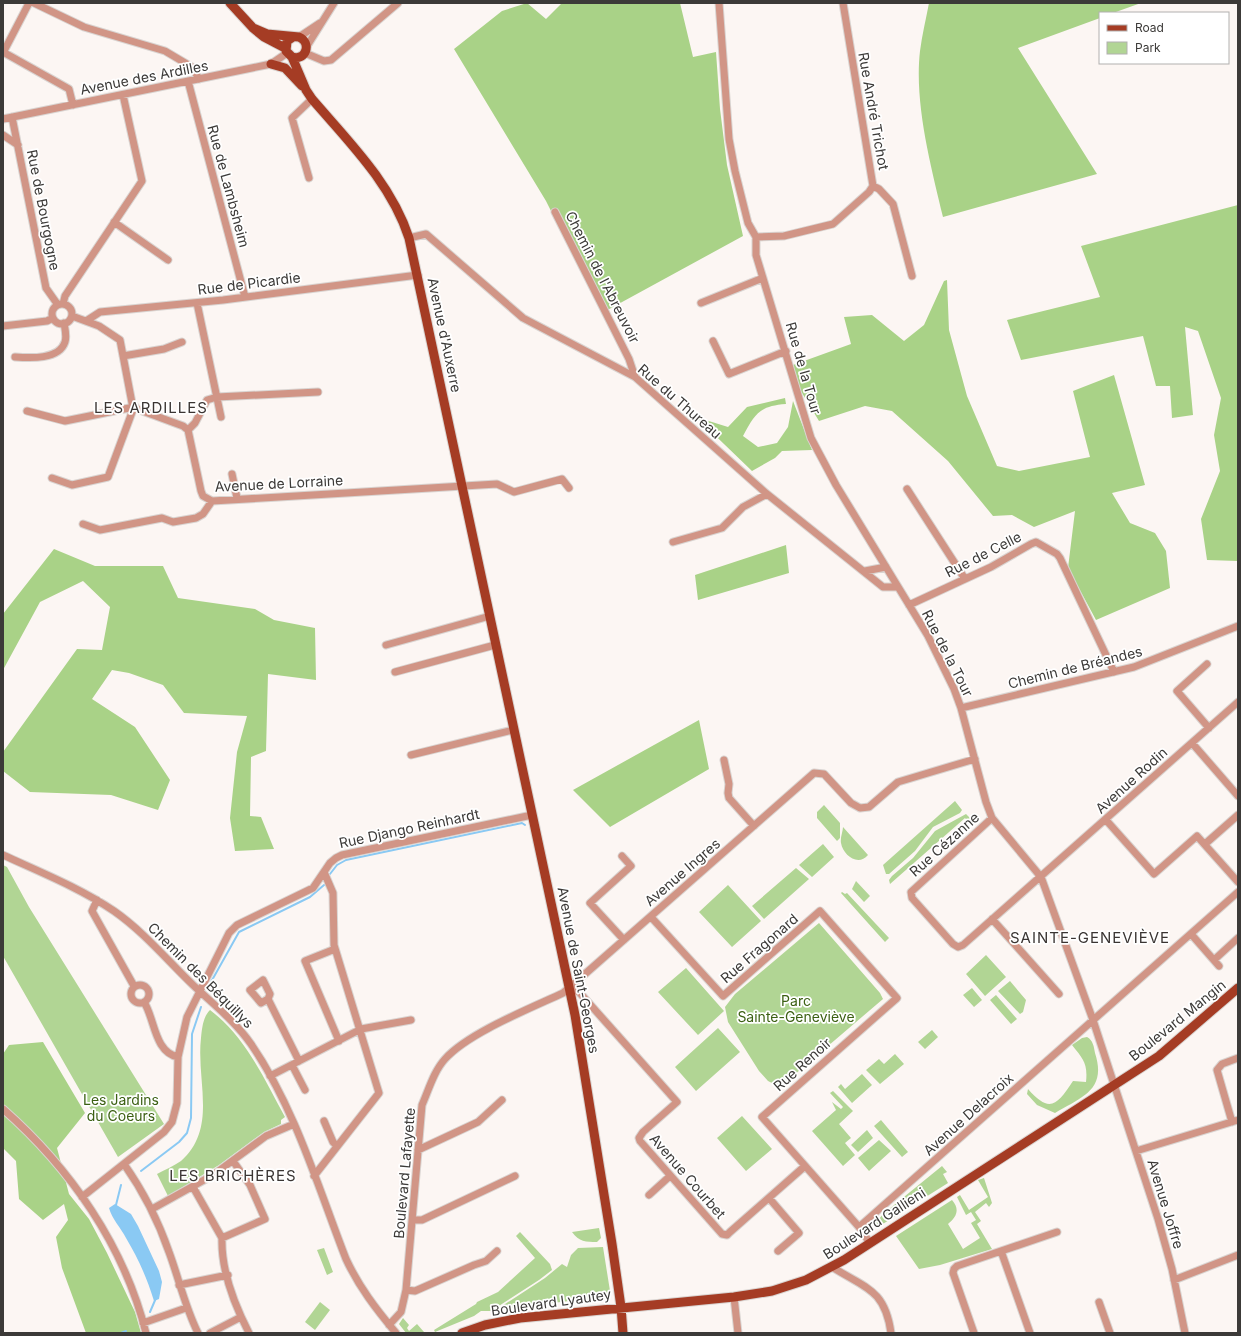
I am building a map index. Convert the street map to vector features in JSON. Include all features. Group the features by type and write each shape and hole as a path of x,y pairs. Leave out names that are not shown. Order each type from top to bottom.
{"main road":[{"path":"230,3 253,28 288,53 305,52 304,40 296,37 267,34 253,28"},
{"path":"288,53 287,41 296,37"},
{"name":"Avenue d'Auxerre","path":"305,52 302,70 306,90"},
{"name":"Avenue d'Auxerre","path":"288,53 312,99 380,180 398,210 409,238 490,616"},
{"path":"271,64 285,68 306,90"},
{"name":"Avenue de Saint-Georges","path":"490,616 569,988 589,1097 621,1307 623,1333"},
{"name":"Boulevard Mangin","path":"1114,1086 1159,1056 1238,988"},
{"name":"Boulevard Gallieni","path":"621,1307 734,1297 786,1287 806,1280 832,1267 1114,1086"},
{"name":"Boulevard Lyautey","path":"462,1333 484,1325 520,1318 621,1307"}],"street":[{"path":"29,3 3,52 69,89 73,105"},
{"path":"34,3 84,27 164,51 192,67 199,79"},
{"path":"334,3 305,52 324,61 331,60 398,3"},
{"name":"Rue de la Tour","path":"719,3 729,139 735,171 748,223 756,237 756,255 811,438 836,485 934,646 961,708 992,818"},
{"name":"Rue André Trichot","path":"756,237 784,236 833,224 869,192 873,186 843,3"},
{"path":"296,37 323,21"},
{"name":"Avenue des Ardilles","path":"3,119 271,64 288,53"},
{"name":"Rue de Lambsheim","path":"188,81 245,297"},
{"path":"53,318 53,309 60,304 142,181 123,95"},
{"path":"309,178 292,118 312,99"},
{"name":"Rue de Bourgogne","path":"12,117 46,288 60,304"},
{"path":"3,135 18,145"},
{"path":"873,186 879,189 893,204 912,276"},
{"name":"Chemin de l'Abreuvoir","path":"555,212 629,359 636,377"},
{"path":"114,222 168,260"},
{"name":"Rue du Thureau","path":"409,238 426,234 523,318 636,377 767,494 865,571 883,587 898,587"},
{"name":"Rue de Picardie","path":"86,321 100,312 197,303 418,275"},
{"path":"701,303 763,278"},
{"path":"197,303 221,417"},
{"path":"53,318 58,322 64,323 69,321 72,316 70,308 60,304"},
{"path":"72,316 99,326 120,340 131,400 134,406 141,411 184,426 188,430 195,423 207,400 217,398 318,392"},
{"path":"3,326 47,321 53,318"},
{"path":"15,357 31,358 60,351 65,341 64,323"},
{"path":"713,341 729,374 786,351"},
{"path":"123,356 164,349 182,342"},
{"path":"27,411 65,421 134,406"},
{"path":"52,478 72,485 108,477 134,406"},
{"name":"Avenue de Lorraine","path":"188,430 201,491 203,496 212,501 237,498 496,484 514,492 562,478 569,488"},
{"path":"232,474 237,498"},
{"path":"907,489 965,579"},
{"path":"673,542 722,528 743,507 767,494"},
{"path":"83,524 100,530 162,518 173,522 196,518 203,514 212,501"},
{"name":"Rue de Celle","path":"909,605 991,567 1036,542 1057,554 1079,595 1114,672"},
{"path":"865,571 886,567"},
{"path":"386,645 490,616"},
{"name":"Chemin de Bréandes","path":"961,708 1114,672 1149,662 1238,626"},
{"path":"395,672 495,644"},
{"path":"1207,664 1177,691 1209,728"},
{"name":"Avenue Rodin","path":"992,919 1238,702"},
{"path":"411,755 513,730"},
{"path":"1192,743 1238,796"},
{"name":"Avenue Ingres","path":"569,988 810,775 818,772 824,774 851,803 855,806 864,808 873,804 898,782 975,759"},
{"path":"724,760 729,784 729,798 754,826"},
{"name":"Rue Django Reinhardt","path":"82,1197 164,1132 172,1122 177,1103 178,1057 188,1017 199,991 232,928 313,888 336,858 342,855 532,815"},
{"path":"1205,844 1238,815"},
{"name":"Avenue Joffre","path":"992,818 1041,877 1093,1020 1158,1219 1174,1280 1185,1333"},
{"name":"Rue Cézanne","path":"992,818 913,890 911,894 912,898 953,944 958,947 963,945 992,919"},
{"path":"1106,820 1154,874 1197,836 1238,882"},
{"name":"Chemin des Béquillys","path":"3,855 97,900 114,911 144,935 225,1015 246,1038 270,1076 294,1124 356,1280 366,1296 389,1325"},
{"path":"622,856 631,866 590,903 624,940"},
{"path":"314,1176 379,1093 361,1029 335,949 333,893 324,872"},
{"name":"Avenue Delacroix","path":"859,1227 1238,892"},
{"path":"97,900 92,911 134,986"},
{"name":"Rue Fragonard","path":"651,917 722,996 820,911"},
{"name":"Rue Renoir","path":"820,911 897,998 762,1117 859,1227 870,1243"},
{"path":"992,919 1059,994"},
{"path":"1191,934 1219,966"},
{"path":"1214,960 1238,938"},
{"path":"335,949 305,961 338,1041"},
{"path":"140,984 148,989 148,997 144,1002 135,1002 131,997 131,991 134,986 140,984"},
{"name":"Boulevard Lafayette","path":"389,1325 401,1312 406,1290 422,1105 434,1076 445,1059 460,1046 563,993 569,988"},
{"name":"Avenue Courbet","path":"569,988 579,992 677,1102 643,1132 639,1138 642,1145 720,1232 725,1235 805,1166"},
{"path":"268,999 299,1061"},
{"path":"144,1002 149,1009 159,1040 166,1052 178,1057"},
{"path":"270,1076 361,1029 411,1020"},
{"path":"1136,1151 1235,1121 1217,1070 1222,1064 1238,1058"},
{"path":"292,1065 305,1090"},
{"path":"418,1150 478,1122 502,1100"},
{"path":"3,1109 53,1158 82,1197 116,1253 126,1276 146,1333"},
{"path":"324,1122 332,1142 338,1146"},
{"path":"152,1209 193,1187 234,1161 266,1136 294,1124"},
{"path":"222,1238 265,1220 250,1185 234,1161"},
{"path":"124,1164 152,1209 170,1253 186,1308 198,1333"},
{"path":"412,1220 422,1220 516,1176"},
{"path":"649,1195 670,1176"},
{"path":"193,1187 222,1238 222,1253 232,1298 249,1333"},
{"path":"769,1198 799,1233 778,1251"},
{"path":"974,1333 953,1271 958,1266 1057,1232"},
{"path":"406,1290 415,1291 486,1261 497,1251"},
{"path":"1001,1251 1030,1333"},
{"path":"1174,1280 1238,1255"},
{"path":"832,1267 862,1283 877,1296 887,1312 892,1333"},
{"path":"179,1285 228,1275"},
{"path":"734,1297 738,1333"},
{"path":"1099,1302 1110,1333"},
{"path":"143,1323 186,1308"},
{"path":"210,1333 241,1317"},
{"path":"389,1325 396,1333"}],"green space":[{"path":"527,3 546,19 562,3 680,3 693,57 716,52 720,109 727,165 743,236 602,313 546,201 454,49 502,11"},
{"path":"929,3 1141,3 1116,12 1099,12 1099,18 1018,48 1097,174 943,217 921,113 919,71 923,33"},
{"path":"1238,205 1238,561 1207,560 1201,519 1220,471 1214,435 1221,398 1198,331 1185,327 1193,415 1172,418 1170,386 1156,386 1143,336 1021,360 1007,320 1100,297 1081,246"},
{"path":"947,280 949,330 967,396 997,466 1019,471 1090,457 1073,391 1114,375 1145,485 1112,493 1130,523 1155,533 1166,551 1170,588 1096,620 1068,568 1075,511 1034,527 1012,515 993,516 948,461 892,411 865,406 819,421 799,388 793,365 851,344 844,317 872,315 904,341 924,325 944,281"},
{"path":"785,398 786,404 770,407 759,412 743,436 758,447 777,443 788,427 793,401 812,450 782,451 775,458 752,471 696,417 728,427 747,407"},
{"path":"786,545 789,573 698,600 695,575"},
{"path":"54,549 95,566 163,566 178,598 255,609 274,620 315,628 316,680 268,674 266,751 251,757 250,816 261,817 274,849 235,851 230,818 237,752 247,716 184,713 163,685 129,673 112,670 92,699 135,727 170,780 158,810 111,795 30,792 3,771 3,752 77,649 102,650 110,607 83,581 40,602 3,670 3,614"},
{"path":"699,720 709,769 610,827 573,790"},
{"path":"955,801 962,810 960,813 933,827 915,851 889,874 886,874 883,865"},
{"path":"824,805 840,823 840,838 837,841 817,818 817,812"},
{"path":"966,814 973,821 970,824 965,818 890,884 889,880 892,876 913,858 935,831"},
{"path":"843,827 868,855 860,860 856,860 845,852 841,841"},
{"path":"823,844 834,857 812,877 799,865"},
{"name":"Les Jardins du Coeurs","path":"3,865 7,867 29,907 164,1124 118,1157 3,956"},
{"path":"796,868 809,879 764,919 752,906"},
{"path":"856,881 870,896 864,902 852,889"},
{"path":"728,885 761,921 732,947 699,912"},
{"path":"842,892 845,894 847,893 889,938 885,942 841,893"},
{"name":"Parc Sainte-Geneviève","path":"819,923 880,993 883,999 780,1087 768,1081 759,1071 728,1022 725,1007 735,994"},
{"path":"986,955 1006,977 985,996 966,974"},
{"path":"686,968 724,1011 698,1035 658,992"},
{"path":"1010,981 1026,1000 1023,1012 1020,1014 998,991"},
{"path":"972,988 982,1000 974,1007 963,995"},
{"path":"996,995 1017,1019 1011,1024 990,1000"},
{"path":"210,1010 223,1021 244,1046 262,1074 285,1117 281,1120 281,1124 264,1132 219,1165 168,1196 157,1174 181,1161 192,1148 199,1134 203,1103 200,1054 201,1038 204,1019"},
{"path":"718,1028 740,1052 696,1091 675,1067"},
{"path":"932,1030 938,1037 925,1049 918,1042"},
{"path":"1087,1037 1093,1044 1098,1066 1098,1076 1090,1091 1083,1097 1055,1113 1037,1105 1027,1094 1028,1089 1042,1102 1048,1104 1058,1101 1073,1081 1086,1082 1084,1062 1072,1045 1082,1038"},
{"path":"43,1042 85,1113 57,1148 69,1194 89,1219 107,1253 135,1312 141,1333 86,1333 62,1268 56,1237 68,1220 64,1204 43,1220 19,1199 16,1161 3,1148 3,1054 9,1045"},
{"path":"895,1054 904,1064 880,1084 866,1070 879,1059 884,1064"},
{"path":"862,1074 872,1085 852,1103 838,1087 841,1084 845,1089"},
{"path":"833,1091 853,1111 839,1124 851,1138 845,1143 855,1155 843,1166 812,1131 836,1110 832,1102 841,1109 843,1107 830,1093"},
{"path":"742,1116 772,1149 746,1171 717,1138"},
{"path":"881,1120 908,1152 902,1157 874,1126"},
{"path":"867,1130 873,1138 858,1152 851,1145"},
{"path":"879,1140 891,1151 869,1171 858,1158"},
{"path":"942,1166 947,1172 943,1174 948,1183 878,1227 876,1223 883,1214"},
{"path":"984,1178 992,1203 989,1207 986,1203 975,1212 981,1221 977,1224 992,1249 940,1265 919,1269 896,1236 952,1200 957,1210 954,1219 948,1224 963,1249 980,1238 971,1223 976,1220 971,1212 966,1215 957,1197 960,1195 969,1210 988,1197 978,1180"},
{"path":"599,1228 601,1238 597,1242 583,1241 577,1238 572,1232"},
{"path":"520,1232 550,1264 552,1270 491,1311 481,1311 474,1316 435,1332 434,1330 477,1302 498,1292 535,1258 516,1236"},
{"path":"603,1247 610,1291 603,1301 576,1304 569,1301 496,1310 545,1278 562,1264 567,1267 571,1255 578,1248"},
{"path":"324,1248 333,1272 327,1275 317,1250"},
{"path":"320,1302 330,1310 315,1330 305,1322"},
{"path":"403,1318 409,1325 407,1328 409,1331 417,1324 424,1332 406,1333 399,1324"}],"water":[{"path":"115,1204 131,1214 159,1271 162,1282 159,1299 154,1301 138,1261 124,1234 110,1212 109,1208"}],"waterway":[{"path":"330,874 337,865 346,860 522,823 525,825"},
{"path":"211,982 239,932 310,897 324,885"},
{"path":"141,1171 179,1142 187,1133 191,1118 192,1034 201,1007"},
{"path":"116,1205 121,1185"},
{"path":"150,1312 156,1298"},
{"path":"121,1333 126,1331"}],"district":[{"name":"LES ARDILLES","path":"151,407"},
{"name":"SAINTE-GENEVIÈVE","path":"1090,937"},
{"name":"LES BRICHÈRES","path":"233,1175"}]}
